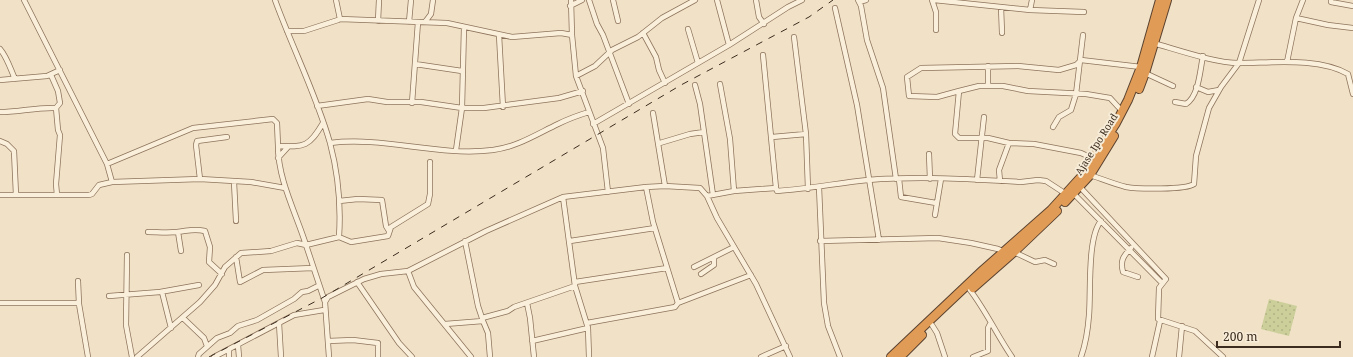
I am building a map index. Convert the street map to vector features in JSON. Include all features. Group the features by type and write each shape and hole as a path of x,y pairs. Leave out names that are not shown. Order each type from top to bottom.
{"highway":[{"name":"Ajase Ipo Road","path":"973,285 1004,252 1051,210 1080,187 1090,175 1129,110 1153,44 1161,0"},
{"name":"Ajase Ipo Road","path":"973,285 1014,252 1070,194 1094,159 1122,112 1143,70 1161,0"},
{"path":"900,357 973,285"},
{"path":"891,357 973,285"}],"street":[{"path":"24,0 108,164 112,182"},
{"path":"275,0 330,143 339,201 340,237"},
{"path":"336,0 340,19"},
{"path":"378,21 379,0"},
{"path":"409,22 411,0"},
{"path":"425,22 431,14 433,0"},
{"path":"571,0 570,6 576,76 583,91 593,124 603,148 608,192"},
{"path":"570,6 582,0"},
{"path":"589,0 629,104"},
{"path":"613,0 618,21"},
{"path":"576,76 595,66 610,53 642,33 662,18 695,0"},
{"path":"717,0 729,45"},
{"path":"756,0 759,18 764,24"},
{"path":"593,124 665,83 764,24 788,7 802,0"},
{"path":"866,0 858,1 867,40 883,88 901,197 936,203"},
{"path":"936,30 936,12 933,0 1030,10 1084,12"},
{"path":"1030,10 1032,0"},
{"path":"1090,175 1126,187 1191,186 1194,184 1196,156 1206,118 1213,99 1239,64 1259,0"},
{"path":"1287,62 1296,18 1303,0"},
{"path":"1331,0 1331,2 1353,6"},
{"path":"1001,7 1002,33"},
{"path":"835,8 857,105 879,240"},
{"path":"1296,18 1328,25 1353,28"},
{"path":"288,31 304,31 317,28 340,19 447,23 500,35 520,37 561,33 572,35"},
{"path":"412,103 418,22"},
{"path":"456,150 462,108 464,27"},
{"path":"688,29 698,63"},
{"path":"642,33 656,58 659,70 665,83"},
{"path":"500,35 503,107"},
{"path":"1053,127 1059,117 1071,110 1076,94 1079,62 1084,35"},
{"path":"794,37 806,134 808,189"},
{"path":"1153,44 1239,64 1287,62 1319,65 1344,72 1349,77 1353,94"},
{"path":"0,49 6,56 7,63 15,78"},
{"path":"763,55 776,188"},
{"path":"1175,102 1186,104 1188,102 1196,87 1203,56"},
{"path":"1122,112 1110,98 988,86 979,86 937,97 909,96 907,77 921,68 1018,66 1059,70 1076,65 1081,60 1143,70 1173,86"},
{"path":"415,64 462,71"},
{"path":"988,66 988,86"},
{"path":"0,80 51,75 60,70"},
{"path":"51,75 58,91 60,103 56,108 58,130 60,135 56,184 57,195"},
{"path":"720,84 730,139 734,190"},
{"path":"695,85 700,104 704,132 710,195 717,218 751,275 790,357"},
{"path":"1196,87 1208,92 1213,99"},
{"path":"1208,92 1219,90"},
{"path":"317,106 368,99 412,103 421,102 462,108 503,107 559,98 583,91"},
{"path":"959,91 955,134 963,139 983,138 1008,143 1021,143 1081,153 1094,159"},
{"path":"0,112 15,112 27,108 56,108"},
{"path":"330,143 344,141 371,142 456,150 502,148 518,144 558,123 589,112"},
{"path":"654,113 660,143 665,186"},
{"path":"978,180 978,165 983,138 984,117"},
{"path":"108,164 193,128 273,119 277,123 278,158 285,188 314,268 318,286 324,302 329,357"},
{"path":"278,146 300,146 309,142 313,139 322,123"},
{"path":"660,143 690,134 704,132"},
{"path":"772,137 806,134"},
{"path":"200,179 196,145 197,141 226,137"},
{"path":"0,141 14,151 16,195"},
{"path":"1000,181 999,170 1008,143"},
{"path":"278,158 288,147"},
{"path":"930,154 930,179"},
{"path":"137,357 200,302 215,285 225,267 241,253 271,251 296,243 306,245 340,237 351,242 388,236 391,227 428,204 430,194 430,162"},
{"path":"0,195 92,194 98,185 112,182 200,179 251,182 285,188"},
{"path":"324,302 328,298 357,282 381,274 408,271 465,241 563,197 665,186 700,188 710,195 734,190 776,188 777,191 808,189 869,180 897,179 1042,181 1051,184 1070,194 1101,221 1162,283"},
{"path":"935,215 941,179"},
{"path":"234,182 236,221"},
{"path":"646,187 655,228 678,303"},
{"path":"1080,187 1166,279 1159,288 1157,317 1160,321 1152,357"},
{"path":"819,188 820,242 824,277 824,304 828,326 840,357"},
{"path":"563,197 575,284 587,326 589,357"},
{"path":"339,201 358,199 382,200 386,226 389,231"},
{"path":"1081,357 1089,313 1089,284 1094,235 1096,226 1101,221"},
{"path":"570,241 655,228"},
{"path":"148,232 178,232 191,229 205,231 210,247 209,262 222,274"},
{"path":"178,232 181,251"},
{"path":"820,242 920,237 949,239 998,249 1004,252"},
{"path":"465,241 482,319 488,333 490,357"},
{"path":"1134,246 1121,263 1123,272 1138,277"},
{"path":"694,267 734,247"},
{"path":"1014,252 1035,262 1045,260 1054,264"},
{"path":"127,255 126,326 132,357"},
{"path":"236,257 240,282 263,270 314,268"},
{"path":"702,274 714,265 714,258"},
{"path":"445,324 482,319 508,311 527,302 575,284 667,268"},
{"path":"408,271 414,287 471,357"},
{"path":"532,341 587,326 675,307 678,303 751,275"},
{"path":"78,281 79,304 88,357"},
{"path":"357,282 399,343 412,357"},
{"path":"109,296 162,292 199,285"},
{"path":"973,285 990,324 1012,357"},
{"path":"198,357 198,354 217,338 230,333 238,326 257,320 294,299 302,292 318,286"},
{"path":"162,292 171,328"},
{"path":"0,303 42,302 79,304"},
{"path":"527,302 534,357"},
{"path":"216,357 294,314 324,310"},
{"path":"183,318 204,338 207,346"},
{"path":"1160,321 1182,326 1195,331 1224,357"},
{"path":"279,323 281,357"},
{"path":"973,357 988,351 988,328 990,324"},
{"path":"932,325 938,333 944,357"},
{"path":"1179,357 1182,326"},
{"path":"328,341 353,340 378,343 378,357"},
{"path":"238,345 239,357"},
{"path":"761,357 786,346"},
{"path":"229,350 229,357"}],"green space":[{"path":"1269,299 1297,306 1289,336 1261,329"}],"railway":[{"path":"209,357 322,298 681,85 809,17 833,0"}]}
